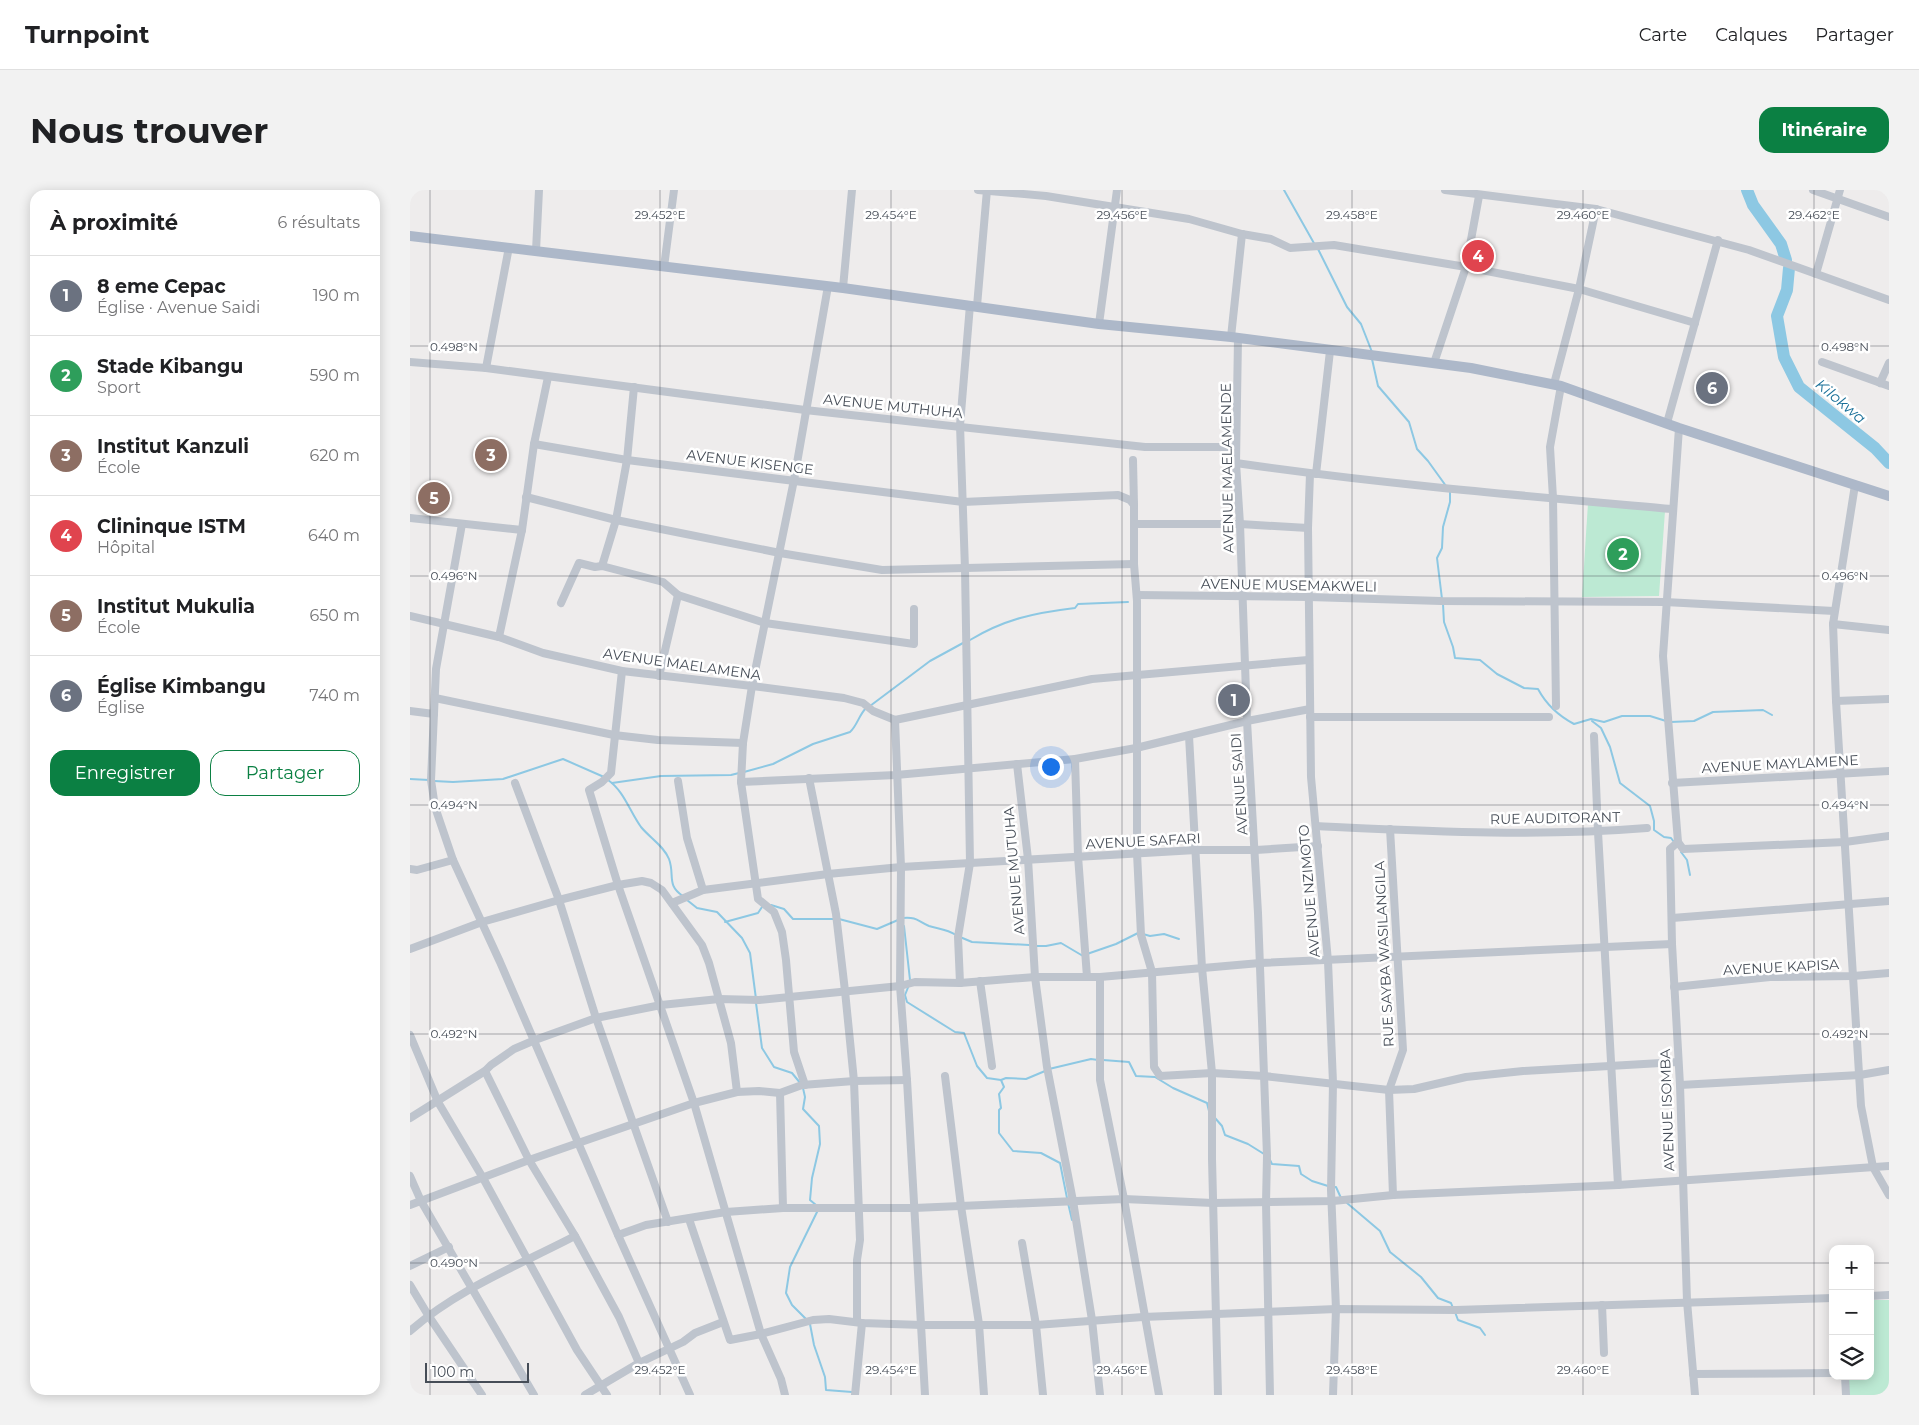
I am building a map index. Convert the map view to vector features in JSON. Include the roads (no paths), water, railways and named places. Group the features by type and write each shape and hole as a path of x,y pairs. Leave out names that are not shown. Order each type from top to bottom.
{"main road":[{"path":"410,236 828,286 1099,324 1235,338 1434,363 1558,385 1679,428 1889,496"}],"street":[{"path":"536,251 539,190"},
{"path":"664,267 674,190"},
{"path":"843,288 852,190"},
{"path":"978,190 1046,196 1189,219 1242,234 1271,239 1290,248 1334,245 1466,267 1579,289 1696,323"},
{"path":"1099,324 1117,190"},
{"path":"1445,190 1479,196 1596,209 1718,240 1889,300"},
{"path":"1813,190 1889,217"},
{"path":"1816,274 1840,190"},
{"path":"960,983 958,936 970,863 970,769 960,426 987,191"},
{"path":"1434,363 1466,267 1479,196"},
{"path":"1556,706 1554,498 1550,447 1558,385 1596,209"},
{"name":"AVENUE MAELAMENDE","path":"1242,234 1235,338 1236,463 1242,597"},
{"path":"1667,423 1718,240"},
{"path":"486,368 510,247"},
{"path":"804,1085 794,1052 782,932 774,912 758,899 741,776 743,743 752,686 794,480 828,286"},
{"path":"1308,597 1308,528 1313,474 1330,350"},
{"name":"AVENUE MUTHUHA","path":"410,362 486,368 805,410 1145,447 1236,447"},
{"path":"1822,362 1889,386"},
{"path":"1880,383 1889,363"},
{"path":"410,616 499,637 522,530 534,444 548,376"},
{"path":"602,566 616,520 627,460 634,387"},
{"path":"1679,428 1663,656 1676,845 1682,850 1845,842 1889,836"},
{"name":"AVENUE KISENGE","path":"534,444 627,460 963,502 1118,495 1130,500 1134,504"},
{"path":"1133,460 1138,674 1136,748 1137,854 1141,933 1152,972 1154,1067 1160,1076 1212,1073 1264,1076 1389,1090 1414,1089 1466,1078 1523,1071 1678,1062"},
{"path":"1236,463 1313,474 1441,488 1672,509"},
{"path":"1855,485 1834,611 1836,701 1842,773 1861,1106 1873,1167 1889,1195"},
{"path":"526,497 616,520 780,553 882,570 1134,564"},
{"path":"410,518 522,530"},
{"path":"462,524 436,669 431,781 435,807 453,860 535,1040 618,1235 690,1395"},
{"path":"1135,524 1240,524 1308,528"},
{"path":"560,603 578,563 595,567 602,566 664,582 678,595 765,624 914,644 914,609"},
{"path":"659,676 678,595"},
{"name":"AVENUE MUSEMAKWELI","path":"1137,595 1443,601 1666,602 1834,611"},
{"name":"AVENUE SAIDI","path":"1242,597 1247,721 1256,850 1267,1156 1266,1203 1270,1395"},
{"name":"AVENUE NZIMOTO","path":"1308,597 1311,777 1328,961 1333,1083 1331,1187 1336,1309 1332,1395"},
{"path":"1833,624 1889,630"},
{"name":"AVENUE MAELAMENA","path":"499,637 543,653 622,671 844,698 864,704 895,720"},
{"path":"925,1395 907,1080 907,984 900,919 901,866 895,720 1092,679 1308,660"},
{"path":"622,671 611,773 602,782 589,790 618,885 694,1103 761,1334 785,1395"},
{"path":"435,698 614,735 658,740 743,743"},
{"path":"1836,701 1889,699"},
{"path":"410,710 434,714"},
{"path":"741,776 809,778 896,775 1075,759 1136,748 1247,721 1310,713 1549,717"},
{"path":"1189,736 1202,968 1212,1073 1218,1395"},
{"path":"1594,736 1618,1185"},
{"path":"1075,759 1078,856 1087,977"},
{"name":"AVENUE MUTUHA","path":"1017,764 1028,859 1035,977 1047,1070 1074,1201 1092,1320 1100,1395"},
{"name":"AVENUE MAYLAMENE","path":"1672,783 1889,771"},
{"path":"809,778 836,914 854,1081 860,1209 860,1240 857,1260 859,1322 855,1393"},
{"path":"678,781 687,838 703,890"},
{"path":"515,783 559,900 596,1018 668,1222"},
{"path":"1316,826 1390,829"},
{"name":"RUE AUDITORANT","path":"1390,829 1598,832 1647,828"},
{"name":"RUE SAYBA WASILANGILA","path":"1390,829 1403,1050 1389,1090 1393,1195"},
{"name":"AVENUE ISOMBA","path":"1676,845 1670,850 1672,944 1680,1085 1687,1301 1695,1395"},
{"name":"AVENUE SAFARI","path":"672,903 703,890 901,866 1196,850 1256,850 1318,846"},
{"path":"410,869 417,870 453,860"},
{"path":"410,949 482,922 559,900 618,885 642,881 650,883 662,890 702,946 731,1043 737,1092"},
{"path":"1672,918 1889,902"},
{"path":"410,1118 485,1071 490,1065 514,1049 596,1018 661,1005 719,999 756,1000 907,984 980,982 1035,977 1100,977 1260,964 1672,944"},
{"name":"AVENUE KAPISA","path":"1674,987 1770,977 1853,976 1889,973"},
{"path":"1100,977 1100,1080 1124,1199 1158,1395"},
{"path":"980,982 992,1066"},
{"path":"410,1035 438,1102 483,1178 577,1350 607,1395"},
{"path":"1680,1085 1860,1075 1889,1070"},
{"path":"485,1071 529,1160 575,1236 619,1317 639,1363"},
{"path":"945,1076 978,1324 984,1395"},
{"path":"410,1205 633,1122 737,1092 759,1091 780,1093 804,1085 854,1081 907,1080"},
{"path":"780,1093 783,1208"},
{"path":"618,1235 646,1225 726,1212 783,1208 914,1208 1124,1199 1214,1203 1333,1201 1393,1195 1618,1185 1889,1166"},
{"path":"410,1176 422,1202 534,1395"},
{"path":"689,1219 730,1340 829,1319 922,1324 1036,1325 1216,1313 1336,1309 1454,1310 1687,1301 1829,1298"},
{"path":"410,1331 428,1316 472,1288 575,1236"},
{"path":"1022,1243 1036,1325 1044,1395"},
{"path":"410,1266 449,1247"},
{"path":"410,1285 428,1316 482,1395"},
{"path":"1874,1296 1889,1295"},
{"path":"1602,1305 1604,1353"},
{"path":"585,1395 639,1363 670,1349 695,1332 723,1322"},
{"path":"1693,1374 1829,1373"},
{"path":"1845,1380 1846,1395"}],"waterway":[{"path":"1284,190 1315,245"},
{"name":"Kilokwa","path":"1747,190 1753,205 1781,244 1786,260"},
{"path":"1318,249 1347,307 1361,324 1372,352"},
{"name":"Kilokwa","path":"1789,268 1787,290 1777,316 1784,357 1799,387 1875,448 1889,463"},
{"path":"1372,359 1378,386 1409,422 1417,449 1446,486"},
{"path":"1442,599 1437,558 1442,548 1443,527 1450,502 1450,492"},
{"path":"970,640 1008,622 1046,612 1075,608 1078,604 1128,602"},
{"path":"1443,604 1444,622 1455,658 1480,660 1497,674 1524,688 1538,689 1553,709 1574,724 1591,719 1604,722 1622,716 1650,716 1666,721"},
{"path":"870,706 930,661 963,643"},
{"path":"744,772 773,764 813,744 850,732 866,708"},
{"path":"1671,722 1694,721 1713,712 1763,710 1772,715"},
{"path":"1592,721 1601,728 1610,747 1620,783 1650,806 1654,830 1664,837 1671,838 1674,842"},
{"path":"434,781 453,782 503,779 563,759 604,777"},
{"path":"612,783 661,776 731,775 739,773"},
{"path":"410,779 429,780"},
{"path":"608,780 623,796 641,827 667,854 671,865 674,888 683,896"},
{"path":"1681,852 1687,860 1690,875"},
{"path":"687,900 697,908 717,912 742,938 750,953 756,999"},
{"path":"771,905 784,909 793,919 834,919"},
{"path":"725,922 758,913 762,907"},
{"path":"903,918 915,919 956,935"},
{"path":"839,919 877,929 898,920"},
{"path":"904,926 910,980"},
{"path":"1087,954 1116,944 1138,933"},
{"path":"1143,934 1150,936 1164,934 1179,939"},
{"path":"960,937 972,942 1029,945"},
{"path":"1037,946 1061,943 1083,956"},
{"path":"909,985 905,995 907,1002 955,1032 964,1033 977,1066 987,1078 1001,1080 1006,1078 1026,1079 1045,1071"},
{"path":"756,1003 762,1048 774,1067 792,1073 801,1084"},
{"path":"1049,1069 1091,1059 1098,1060"},
{"path":"1103,1060 1129,1062 1136,1076 1155,1077 1173,1088 1207,1103 1209,1111"},
{"path":"1001,1080 1004,1087 999,1094 1001,1108 999,1110 999,1133 1013,1151 1041,1153 1060,1163 1067,1198"},
{"path":"803,1088 805,1097 803,1109 819,1126 820,1144 812,1178 810,1200 816,1205"},
{"path":"1215,1118 1222,1126 1225,1135 1248,1144 1264,1154"},
{"path":"1269,1158 1272,1164 1299,1166 1301,1174 1312,1181 1328,1186"},
{"path":"1333,1187 1336,1187 1341,1198"},
{"path":"1068,1203 1072,1220"},
{"path":"1347,1203 1380,1231 1390,1252 1421,1277 1438,1298 1451,1303 1453,1308"},
{"path":"807,1320 792,1305 786,1293 790,1267 818,1210"},
{"path":"1455,1312 1458,1320 1480,1328 1485,1335"},
{"path":"810,1324 814,1345 825,1377 826,1390 852,1392"}],"place":[{"name":"Clininque ISTM","path":"1478,256"},
{"name":"Église Kimbangu","path":"1712,388"},
{"name":"Institut Kanzuli","path":"491,455"},
{"name":"Institut Mukulia","path":"434,498"},
{"name":"Stade Kibangu","path":"1623,554"},
{"name":"8 eme Cepac","path":"1234,700"}]}
